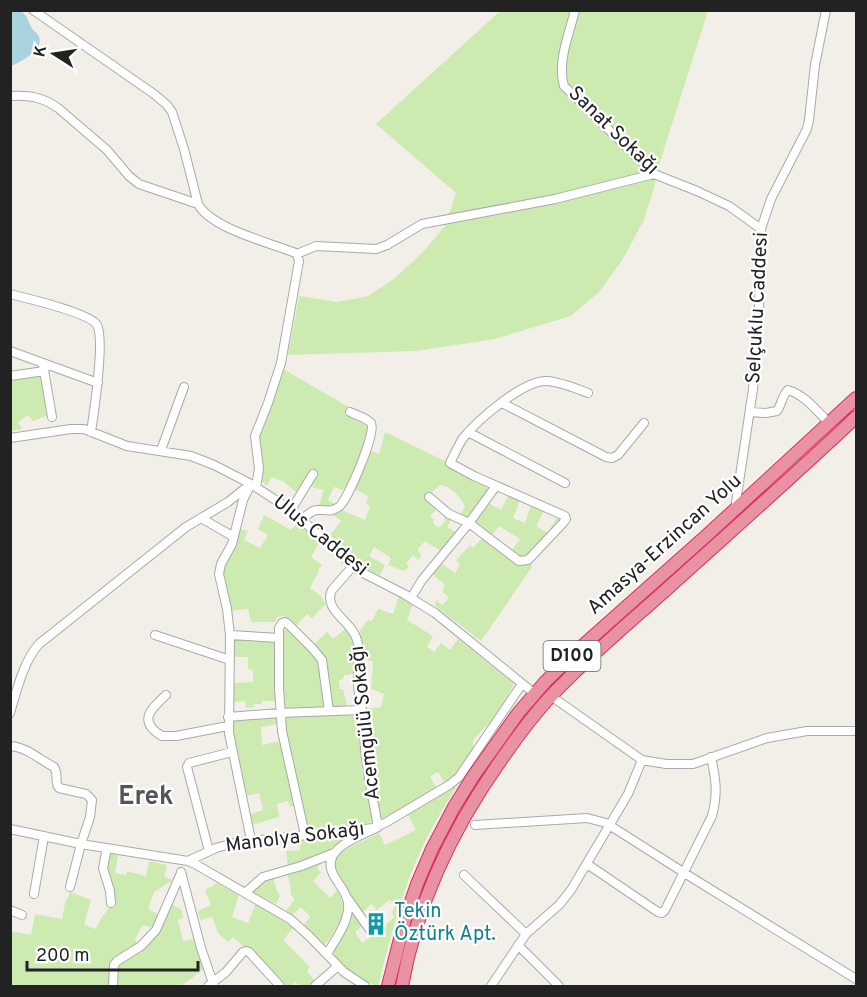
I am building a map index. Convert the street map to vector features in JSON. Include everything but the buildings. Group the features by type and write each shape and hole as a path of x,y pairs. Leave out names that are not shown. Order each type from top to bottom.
{"highway":[{"name":"Amasya-Erzincan Yolu","path":"388,987 405,919 432,849 474,775 519,712 580,648 856,398"},
{"name":"Amasya-Erzincan Yolu","path":"402,987 424,903 441,860 467,810 529,721 551,696 601,648 856,417"}],"street":[{"path":"33,10 167,105 172,112 184,149 201,210 224,226 297,254 316,246 376,249 422,224 555,199 654,174"},
{"name":"Sanat Sokağı","path":"575,10 563,56 561,74 564,86 654,174 729,206 761,229"},
{"name":"Selçuklu Caddesi","path":"735,509 757,348 761,229 771,200 801,142 809,120 815,65 826,10"},
{"path":"10,96 30,96 50,102 106,150 139,184 198,204"},
{"path":"251,840 232,752 228,721 230,635 219,574 221,564 234,537 243,500 254,486 259,469 255,436 268,404 283,354 299,261 297,254"},
{"path":"10,294 64,309 89,319 98,327 100,339 98,383 92,432"},
{"path":"10,351 44,367 98,383"},
{"path":"11,375 44,367"},
{"path":"44,367 52,417"},
{"path":"429,497 449,514 469,523 519,561 528,560 566,519 565,516 450,463 468,432 522,389 548,381 588,393"},
{"path":"161,450 184,387"},
{"path":"750,412 777,411 785,392 791,390 806,400 830,423"},
{"path":"502,403 612,458 618,455 644,423"},
{"path":"302,519 313,511 329,512 339,507 354,480 372,427 368,421 350,412"},
{"name":"Ulus Caddesi","path":"10,438 78,429 127,446 161,450 200,459 254,486 291,510 353,566 445,620 535,694"},
{"path":"468,432 565,483"},
{"path":"291,510 314,474"},
{"path":"10,713 26,665 33,650 39,644 201,518 254,486"},
{"path":"411,598 422,580 496,486"},
{"path":"201,518 234,537"},
{"name":"Acemgülü Sokağı","path":"353,566 332,590 329,598 331,604 357,637 358,685 365,758 378,827"},
{"path":"305,835 284,745 280,713 279,625 282,622 285,622 319,656 323,664 329,711"},
{"path":"155,635 230,660"},
{"path":"230,635 279,638"},
{"name":"Manolya Sokağı","path":"183,861 220,846 251,840 378,827 459,777 522,684"},
{"path":"166,695 150,710 148,716 152,727 162,736 172,737 228,721 280,713 362,710"},
{"path":"551,696 642,760 666,764 693,764 767,738 807,732 856,731"},
{"path":"10,746 26,750 54,767 59,788 86,794 92,800 92,810 70,886"},
{"path":"209,851 187,767 189,764 232,752"},
{"path":"587,864 662,913 685,873 712,816 717,799 711,758"},
{"path":"492,986 526,934 566,897 628,794 642,760"},
{"path":"475,825 587,818 606,822 856,979"},
{"path":"370,930 346,896 332,870 331,858 343,845 378,827"},
{"path":"12,832 183,861 290,919 349,976 365,987"},
{"path":"34,894 44,836"},
{"path":"107,848 103,868 111,903"},
{"path":"245,893 263,877 334,853"},
{"path":"113,987 114,965 122,957 141,946 156,930 181,873 183,861"},
{"path":"181,873 211,985 246,951 277,986"},
{"path":"464,875 526,934"},
{"path":"327,954 346,917 348,903 346,896"},
{"path":"10,910 22,915"},
{"path":"518,945 559,987"},
{"path":"315,987 338,966"}],"green space":[{"path":"500,11 708,11 657,171 644,220 623,259 599,292 571,316 495,339 416,351 288,355 299,296 338,302 368,296 395,278 423,252 445,226 456,193 376,124"},
{"path":"283,369 371,420 349,486 342,490 334,487 328,500 337,505 334,508 318,507 324,490 303,485 298,494 284,482 272,477 267,486 261,481 262,468 257,441"},
{"path":"42,376 46,416 33,421 28,415 18,422 22,429 11,431 11,379"},
{"path":"856,405 856,410 809,455 575,665 467,802 397,986 393,986 410,921 429,866 469,792 533,702 562,672"},
{"path":"385,432 447,462 448,465 489,489 469,519 460,515 465,506 457,495 440,485 430,494 437,509 430,516 439,528 446,520 444,518 447,514 452,518 447,527 458,533 442,552 425,541 417,550 422,555 418,560 413,555 406,563 409,567 404,571 388,565 391,558 374,547 369,556 385,565 380,575 368,570 330,535 341,521 333,515 339,509 365,520 370,506 366,504 368,496 353,488 368,450 379,454"},
{"path":"509,494 520,500 513,518 525,523 531,505 544,511 536,526 548,533 557,517 563,520 529,557 523,559 511,551 520,539 499,526 491,536 473,523 487,502 501,510"},
{"path":"264,515 291,530 298,522 319,543 311,557 322,565 310,588 321,596 326,604 312,618 307,614 296,626 284,616 277,617 275,622 251,622 248,609 230,611 222,567 239,529 248,531 244,540 260,548 268,535 258,529"},
{"path":"484,536 530,563 532,567 481,641 435,606 436,600 442,605 449,598 442,591 445,585 431,573 439,562 455,573 460,565 456,560 470,545 473,548"},
{"path":"399,596 413,604 407,620 433,636 427,647 434,652 441,643 450,650 458,639 513,683 513,687 491,721 473,740 473,750 459,770 444,782 438,772 430,776 436,787 380,823 371,770 365,709 381,707 384,694 371,689 373,661 361,659 360,630 368,620 372,621 378,609 393,614"},
{"path":"289,629 319,658 325,709 284,710 281,635 282,630"},
{"path":"345,629 355,645 354,674 344,675 343,679 339,680 347,706 332,708 325,664 313,645 327,632 333,639"},
{"path":"232,638 276,641 277,701 262,701 262,704 254,704 254,707 246,708 245,701 231,702 232,683 253,682 253,670 248,669 248,657 232,657"},
{"path":"356,713 359,721 361,767 373,821 307,831 283,715"},
{"path":"277,715 277,724 261,727 262,745 281,741 297,805 290,807 288,801 277,804 279,817 251,825 248,815 263,810 259,793 245,796 234,749 231,719"},
{"path":"457,786 429,834 414,866 377,986 358,977 338,962 334,950 352,910 363,925 355,932 362,943 394,917 392,912 396,905 389,900 377,910 371,904 363,912 338,877 336,859 339,853 379,833 385,845 416,830 408,814"},
{"path":"358,832 331,848 329,853 288,868 286,851 300,850 299,838"},
{"path":"108,853 118,855 115,873 126,875 127,871 146,876 149,861 167,865 164,877 173,880 154,892 148,909 160,915 154,928 143,925 135,939 138,944 116,957 110,986 11,986 11,931 31,935 35,914 62,919 70,892 91,900 84,925 96,929 113,902 106,867"},
{"path":"323,859 324,862 317,867 321,873 313,881 330,898 337,890 343,902 338,926 324,945 304,925 310,917 301,907 292,915 286,911 295,899 290,891 287,873"},
{"path":"273,877 280,896 276,904 254,894 252,889 256,884"},
{"path":"217,883 239,895 232,917 248,923 255,905 293,928 283,940 310,967 307,971 316,982 311,986 300,986 295,982 291,986 284,986 255,951 244,947 233,937 228,942 218,933 212,917 200,920 198,911 211,905 205,890"},
{"path":"171,904 182,910 183,918 178,920 183,941 195,939 204,969 181,986 116,986 117,966 135,953"}],"water":[{"path":"14,10 25,14 40,42 35,51 11,66 11,12"}],"place":[{"name":"Tekin Öztürk Apt.","path":"376,924"}],"district":[{"name":"Erek","path":"146,797"}]}
